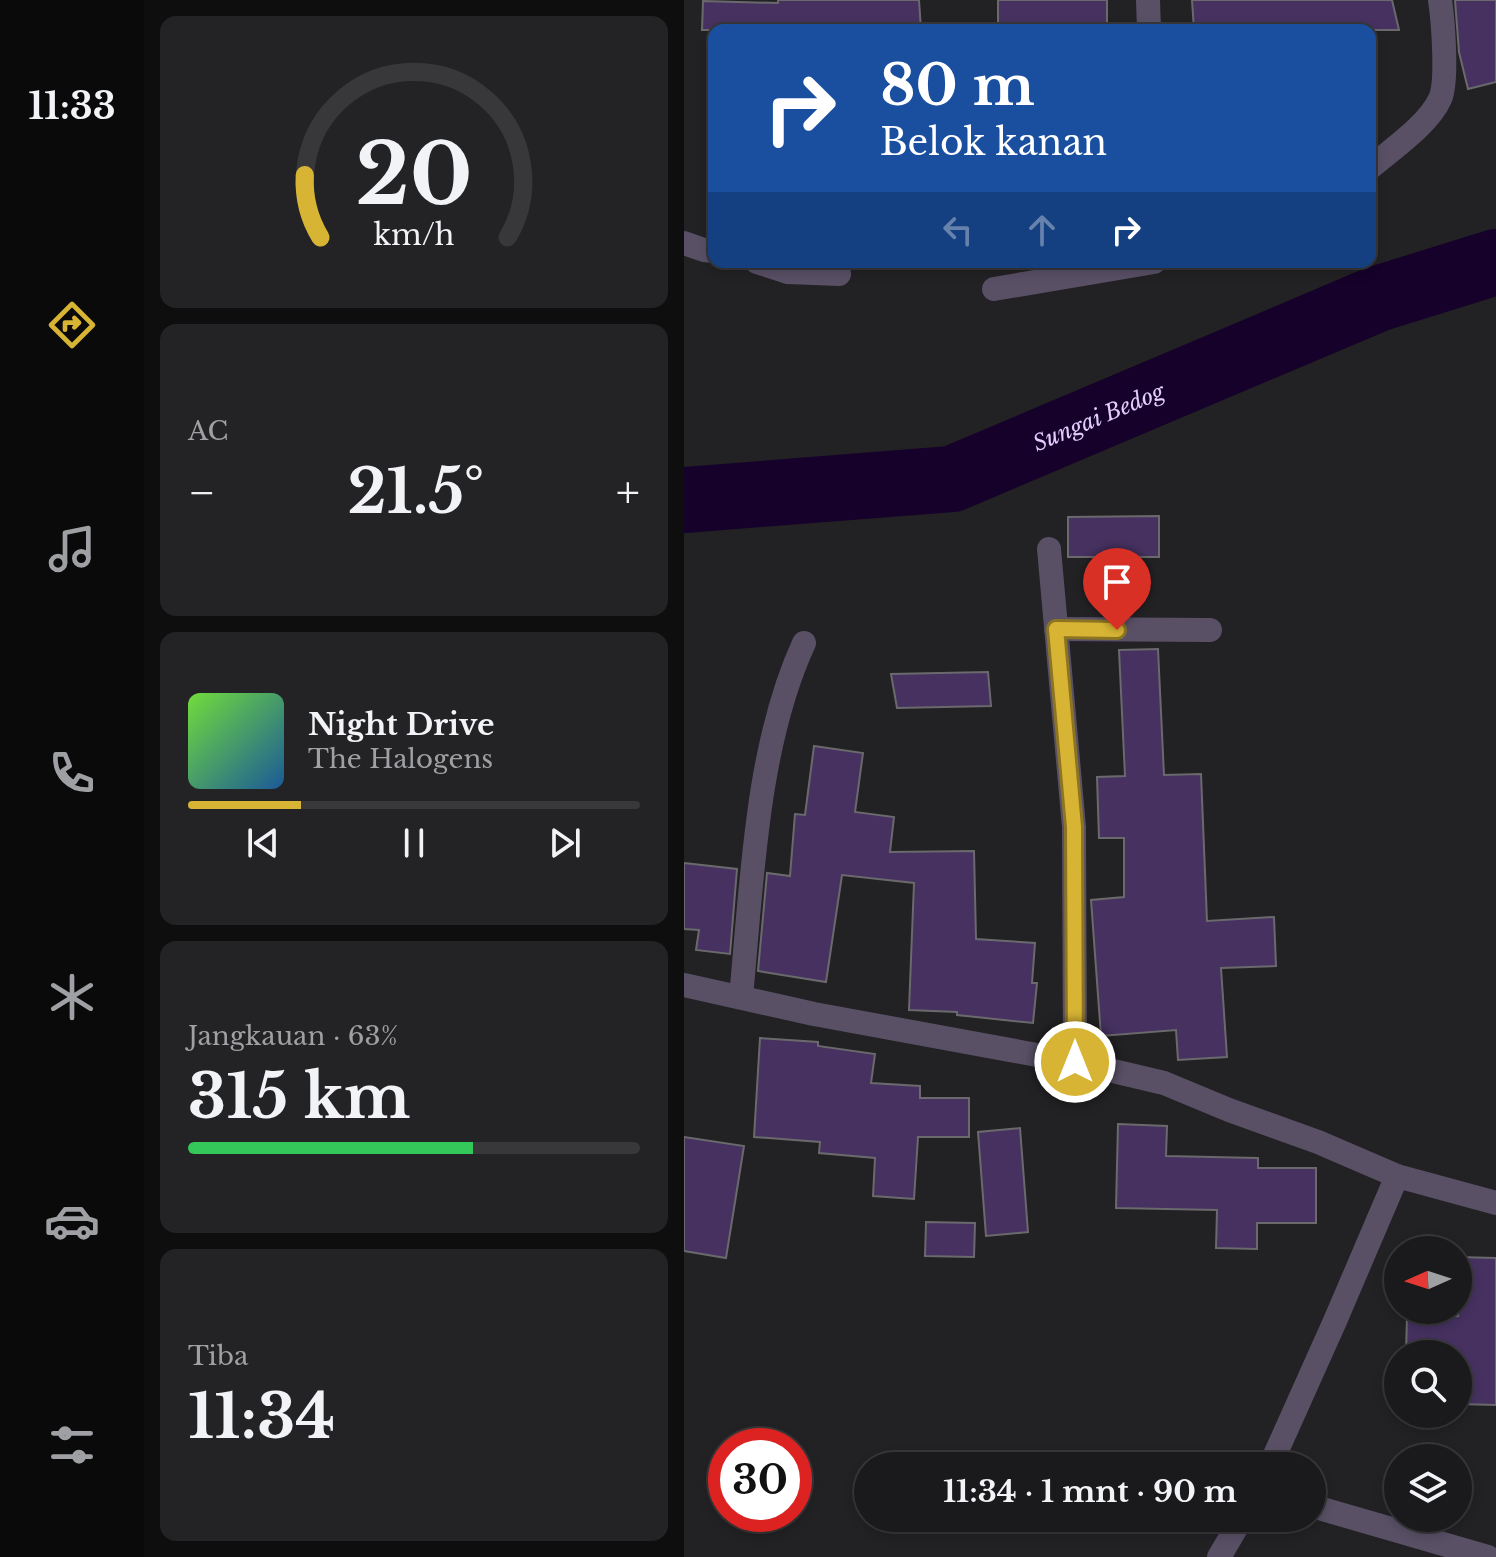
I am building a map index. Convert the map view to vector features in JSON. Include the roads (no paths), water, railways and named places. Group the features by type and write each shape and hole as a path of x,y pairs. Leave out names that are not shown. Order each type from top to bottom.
{"street":[{"path":"1148,0 1149,24"},
{"path":"1376,163 1429,116 1442,96 1444,28 1440,0"},
{"path":"684,243 708,250"},
{"path":"776,268 788,272 839,274"},
{"path":"994,289 1118,268"},
{"path":"1049,549 1074,827 1075,1062"},
{"path":"1056,629 1210,630"},
{"path":"741,997 757,836 768,764 790,673 804,643"},
{"path":"684,985 814,1014 1075,1062 1164,1083 1397,1176 1496,1203"},
{"path":"1276,1452 1397,1176"},
{"path":"1326,1510 1488,1557"},
{"path":"1219,1557 1234,1532"}],"waterway":[{"name":"Sungai Bedog","path":"684,500 952,479 1377,299 1496,262"}]}
